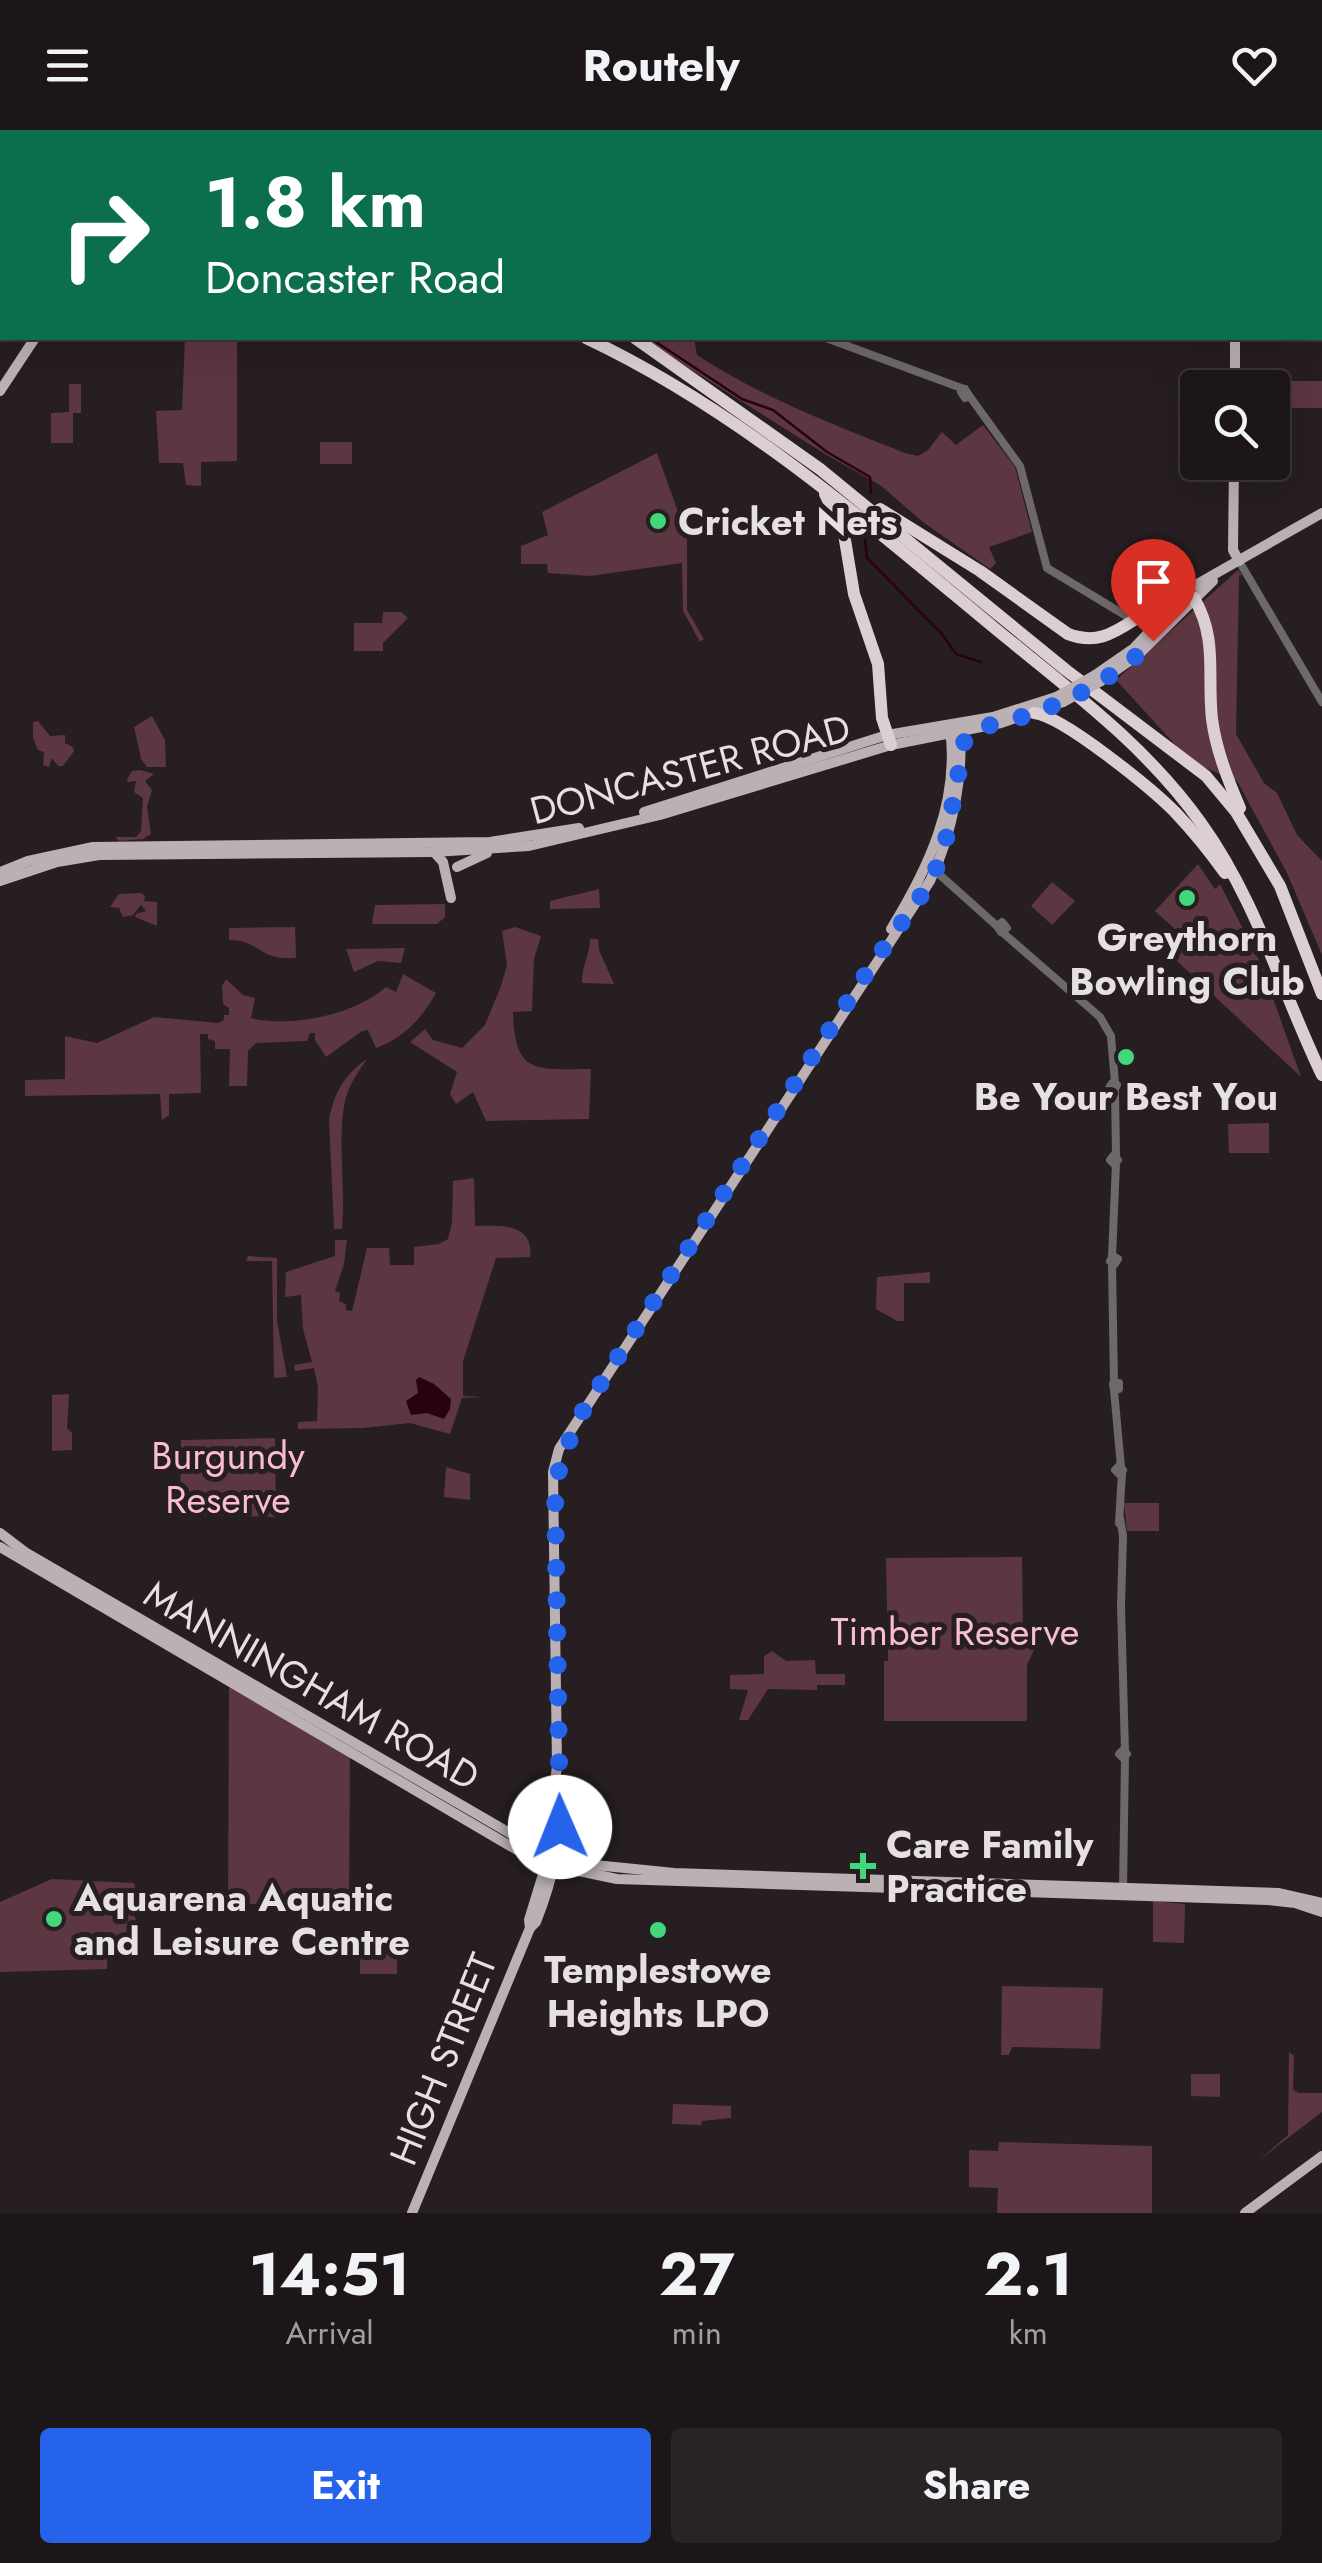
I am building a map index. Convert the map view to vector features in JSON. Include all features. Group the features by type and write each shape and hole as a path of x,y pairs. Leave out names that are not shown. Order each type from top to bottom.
{"highway":[{"path":"590,340 668,380 816,476 967,563 1079,638 1112,634 1134,620"},
{"path":"638,340 1191,762 1225,798 1280,886 1322,994"},
{"path":"816,476 844,534 854,594 878,664 881,713 889,740"},
{"path":"816,476 1133,744 1201,823 1235,875 1264,934 1322,1075"},
{"path":"1190,595 1210,637 1212,712 1224,766 1252,838"},
{"path":"1058,701 1067,727"},
{"path":"1034,713 1067,727 1174,811 1214,858 1264,934"}],"main road":[{"path":"0,391 32,340"},
{"path":"1235,370 1236,340"},
{"path":"1234,480 1233,550 1239,561"},
{"name":"DONCASTER ROAD","path":"1134,620 1190,595 1239,561 1322,513"},
{"name":"DONCASTER ROAD","path":"0,880 56,862 99,855 283,848 434,852 570,830 668,806 840,751 955,729 974,730 1034,713 1138,655 1190,595"},
{"name":"DONCASTER ROAD","path":"0,872 28,861 92,847 497,850 556,841 660,815 872,751 889,740 937,736 1058,701"},
{"name":"HIGH STREET","path":"412,2213 530,1928 551,1860 557,1766 553,1472 559,1449 674,1272 704,1214 750,1153 933,866 957,750 955,729"},
{"path":"937,736 957,750 974,730"},
{"path":"840,751 870,747 872,751"},
{"path":"457,867 497,850"},
{"path":"434,852 442,860 451,898"},
{"name":"MANNINGHAM ROAD","path":"0,1533 101,1602"},
{"name":"MANNINGHAM ROAD","path":"0,1546 289,1712 530,1857 586,1870 1279,1893 1322,1903"},
{"name":"MANNINGHAM ROAD","path":"289,1712 551,1860"},
{"path":"522,1841 541,1842 556,1828 586,1870 566,1876 542,1892 530,1857"},
{"name":"MANNINGHAM ROAD","path":"1124,1890 1278,1900 1322,1912"},
{"path":"1248,2213 1322,2158"}],"street":[{"path":"831,340 952,384 965,393 1020,466 1047,568 1134,620"},
{"path":"1239,561 1322,702"},
{"path":"933,866 1100,1017 1111,1036 1124,1890"}],"green space":[{"path":"185,340 237,340 237,461 201,462 201,486 186,485 183,463 159,463 156,411 182,410"},
{"path":"644,340 694,340 697,355 747,384 905,453 918,456 942,432 956,445 983,425 1015,467 1032,532 989,547 996,563 990,569 923,522 880,485"},
{"path":"1290,381 1322,381 1322,408 1290,408"},
{"path":"69,384 81,384 81,413 73,413 73,443 51,443 51,413 69,412"},
{"path":"320,442 352,442 352,464 320,464"},
{"path":"657,453 687,537 687,610 704,639 700,642 683,611 682,563 590,576 548,573 547,564 521,564 521,546 548,535 542,512"},
{"path":"1238,570 1242,575 1236,734 1264,783 1277,793 1297,835 1322,861 1322,955 1287,873 1237,781 1191,762 1116,680"},
{"path":"383,612 401,612 408,618 383,643 383,651 354,651 354,623 382,623"},
{"path":"152,716 165,740 166,767 147,767 141,759 134,727"},
{"path":"38,721 50,736 65,735 65,743 73,747 63,766 52,758 49,767 43,765 44,752 38,750 33,738 33,722"},
{"path":"132,771 154,774 145,781 152,790 147,807 151,834 143,839 119,841 115,837 136,837 141,831 143,798 134,792 136,781 127,779"},
{"path":"1198,864 1215,889 1220,884 1260,962 1301,1077 1162,947 1177,931 1155,911"},
{"path":"1052,882 1075,901 1052,925 1031,906"},
{"path":"599,889 600,908 550,909 550,901"},
{"path":"141,893 144,901 157,902 157,926 135,917 146,911 141,905 133,915 123,917 119,908 110,907 119,894"},
{"path":"445,904 445,917 437,924 372,924 375,905"},
{"path":"295,927 296,958 274,956 247,943 229,940 229,928"},
{"path":"515,927 541,936 534,959 532,1011 513,1012 518,1048 524,1058 543,1068 591,1069 589,1119 486,1121 473,1092 456,1104 450,1094 457,1072 410,1042 425,1029 433,1040 462,1048 485,1025 507,965 502,931"},
{"path":"590,939 598,939 614,984 582,983"},
{"path":"405,948 401,963 378,961 354,972 346,949"},
{"path":"403,974 436,993 411,1026 376,1048 368,1030 326,1057 315,1033 310,1033 307,1041 256,1043 248,1051 247,1086 229,1086 230,1049 215,1049 215,1041 208,1039 208,1034 200,1034 201,1093 169,1094 169,1115 162,1120 160,1094 25,1096 25,1080 65,1079 65,1036 97,1043 154,1017 218,1023 224,1020 224,1015 229,1015 229,1008 223,1004 222,986 226,979 243,995 255,998 251,1018 284,1021 340,1012 386,987 396,992"},
{"path":"367,1059 345,1101 342,1229 334,1229 329,1120 341,1085"},
{"path":"1269,1123 1269,1153 1229,1153 1228,1124"},
{"path":"474,1178 475,1226 513,1228 526,1237 530,1246 530,1257 496,1258 463,1361 463,1396 483,1397 462,1398 450,1434 410,1423 298,1429 298,1422 317,1421 318,1387 314,1368 295,1371 294,1365 312,1362 303,1329 301,1295 285,1297 286,1272 335,1256 335,1240 347,1240 335,1291 340,1293 339,1301 346,1304 346,1310 352,1311 367,1248 389,1248 390,1265 414,1265 414,1247 448,1239 453,1181"},
{"path":"248,1256 277,1258 277,1320 287,1377 274,1378 272,1261 246,1261"},
{"path":"930,1272 930,1283 904,1283 904,1321 876,1309 877,1277"},
{"path":"69,1394 67,1428 72,1433 72,1450 52,1451 52,1395"},
{"name":"Burgundy Reserve","path":"275,1438 276,1517 180,1515 181,1440"},
{"path":"446,1467 470,1474 470,1500 444,1497"},
{"path":"1124,1503 1159,1503 1159,1531 1127,1531"},
{"name":"Timber Reserve","path":"1022,1557 1023,1639 1037,1643 1027,1665 1027,1719 884,1721 884,1661 888,1661 886,1558"},
{"path":"772,1651 786,1661 815,1660 816,1674 845,1674 845,1685 817,1685 817,1690 768,1689 748,1720 739,1720 748,1690 730,1689 730,1675 764,1674 764,1656"},
{"path":"232,1684 350,1753 349,1904 228,1904"},
{"name":"Aquarena Aquatic and Leisure Centre","path":"52,1879 134,1883 134,1915 142,1935 135,1940 130,1936 108,1936 107,1969 0,1972 0,1902"},
{"path":"1153,1901 1185,1904 1184,1943 1153,1942"},
{"path":"360,1942 383,1942 383,1949 397,1949 397,1974 360,1974"},
{"path":"1002,1986 1103,1988 1100,2049 1012,2047 1009,2055 1001,2055"},
{"path":"1289,2052 1294,2056 1293,2089 1298,2093 1322,2093 1322,2112 1258,2161 1288,2135"},
{"path":"1191,2074 1220,2074 1220,2097 1191,2096"},
{"path":"673,2104 731,2106 731,2118 702,2121 701,2125 672,2124"},
{"path":"999,2142 1152,2146 1152,2213 997,2213 998,2188 969,2187 969,2150 998,2151"}],"shaded area":[{"path":"419,1377 451,1399 444,1419 427,1413 411,1415 406,1401 418,1393"}],"waterway":[{"path":"653,340 742,399 773,410 827,452 870,477 871,493"},
{"path":"865,540 867,558 942,634 956,654 981,662"}],"place":[{"name":"Cricket Nets","path":"658,521"},
{"name":"Greythorn Bowling Club","path":"1187,898"},
{"name":"Be Your Best You","path":"1126,1057"},
{"name":"Care Family Practice","path":"863,1866"},
{"name":"Aquarena Aquatic and Leisure Centre","path":"54,1919"},
{"name":"Templestowe Heights LPO","path":"658,1930"}],"route":[{"path":"560,1827 555,1489 562,1457 583,1411 869,969 925,890 940,861 947,835 965,738 974,730 1073,697 1111,675 1153,641"}]}
